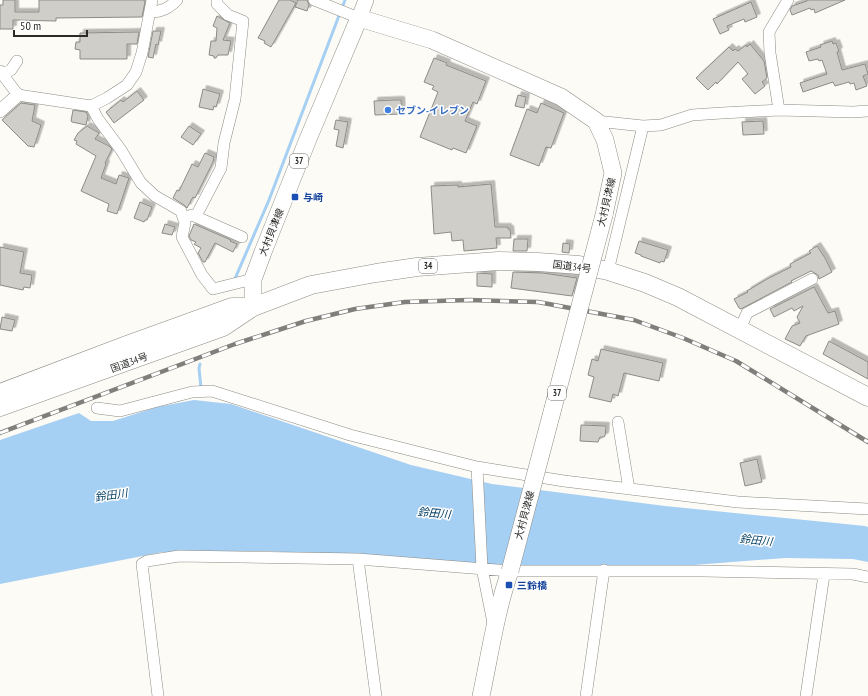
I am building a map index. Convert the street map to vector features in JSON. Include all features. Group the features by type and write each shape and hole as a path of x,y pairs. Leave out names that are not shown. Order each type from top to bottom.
{"highway":[{"name":"国道34号","path":"0,407 223,327 253,307 311,285 418,267 498,261 579,265 608,271 645,283 678,297 868,398"},
{"name":"国道34号","path":"0,393 127,344 232,307 253,307"}],"main road":[{"path":"353,16 366,0"},
{"name":"大村貝津線","path":"253,307 247,281 308,139 353,16 432,40 561,97 596,121 606,140 613,173 604,215 510,571 505,585 481,696"}],"street":[{"path":"17,60 11,70 1,73 18,95 91,106 128,85 136,72 142,53 152,0"},
{"path":"150,12 164,10 177,0"},
{"path":"196,216 221,168 224,143 235,99 243,21 228,15 217,4 217,0"},
{"path":"314,0 353,16"},
{"path":"779,110 770,53 769,32 788,0"},
{"path":"1,110 18,95"},
{"path":"91,106 98,119 122,150 141,183 154,196 181,211 185,223 182,237 202,276 213,289 247,281"},
{"path":"596,121 643,126 661,125 692,115 779,110 868,111"},
{"path":"608,271 643,126"},
{"path":"183,218 192,215 196,216 242,237"},
{"path":"740,329 747,313 775,293 812,279"},
{"path":"97,408 120,411 192,392 207,390 350,435 478,472 738,502 868,509"},
{"path":"618,422 629,489"},
{"path":"478,472 482,565 494,631"},
{"path":"158,696 142,564 147,561 179,556 358,559 482,565 510,571 703,571 824,575 853,574 868,577"},
{"path":"358,559 376,696"},
{"path":"586,696 604,570"},
{"path":"806,696 824,575"}],"water":[{"name":"鈴田川","path":"194,400 231,404 411,465 492,484 665,506 865,526 868,527 868,562 853,559 785,558 694,565 524,566 266,551 163,552 0,584 0,440 79,413 91,421 113,421 157,407"}],"building":[{"path":"3,0 15,0 15,12 39,12 39,0 144,0 145,2 142,17 56,18 56,21 13,20 13,29 0,29 0,5 3,5"},
{"path":"279,0 290,0 296,3 271,47 264,43 265,41 258,38"},
{"path":"298,0 307,0 309,5 307,11 295,7"},
{"path":"807,0 845,0 815,13 814,9 811,10 810,8 792,15 790,10 792,6"},
{"path":"751,2 757,17 745,22 744,19 727,26 729,30 720,34 713,19"},
{"path":"217,16 230,23 223,40 231,41 228,55 218,55 214,58 214,56 209,55 211,41 216,41 217,28 213,26"},
{"path":"153,31 161,31 153,58 148,57"},
{"path":"139,32 137,44 127,44 127,59 80,59 80,50 75,49 76,42 80,42 80,33"},
{"path":"832,41 833,44 836,43 839,51 837,52 842,70 865,64 868,74 863,76 867,86 856,90 854,83 850,84 849,82 835,86 833,82 803,92 800,83 827,74 822,60 819,61 818,59 809,61 806,52 821,47 820,45"},
{"path":"750,44 764,61 767,78 762,82 765,86 755,94 742,79 748,74 738,62 717,84 716,82 708,90 696,78 729,47 733,51 735,49 738,51"},
{"path":"434,58 447,63 446,65 486,81 477,104 473,102 465,121 477,126 466,153 453,148 452,150 420,137 438,92 432,89 434,86 424,82"},
{"path":"203,89 220,94 216,107 214,106 213,110 199,107"},
{"path":"137,91 144,100 114,123 106,112 121,100 123,102"},
{"path":"518,95 526,97 524,108 515,106"},
{"name":"セブン-イレブン","path":"401,100 402,114 375,115 374,101"},
{"path":"21,103 35,105 32,121 41,125 34,147 28,146 2,120"},
{"path":"541,103 564,113 551,148 546,147 539,166 510,155 527,109 537,113"},
{"path":"73,110 86,112 88,116 86,125 71,121"},
{"path":"336,120 348,122 343,148 336,146 339,130 334,129"},
{"path":"763,121 764,134 743,135 742,122"},
{"path":"87,126 99,133 95,139 112,149 105,163 106,164 101,178 116,184 119,175 129,178 117,214 107,211 109,204 81,191 96,156 76,144 77,141 74,140 78,133"},
{"path":"189,126 201,134 193,145 181,137"},
{"path":"205,153 214,157 213,162 195,198 193,197 187,208 173,198 177,190 179,191 192,164 198,167"},
{"path":"491,184 495,227 508,227 508,229 510,229 511,238 496,238 497,248 464,251 463,240 452,241 451,232 434,234 431,186 458,185 458,187"},
{"path":"140,202 152,207 147,220 144,222 134,218"},
{"path":"165,224 175,227 172,235 162,233"},
{"path":"194,224 237,244 233,252 215,243 205,262 203,262 198,253 201,248 194,244 196,242 191,240 189,236"},
{"path":"514,239 528,239 527,251 513,251"},
{"path":"639,241 668,250 664,262 661,261 660,263 635,253"},
{"path":"563,243 570,244 569,253 562,252"},
{"path":"817,246 832,272 819,279 818,275 811,271 741,309 739,308 734,299 748,292 747,291 767,279 791,267 790,264 811,253 809,251"},
{"path":"0,247 24,252 20,273 32,275 30,288 24,287 23,290 0,285"},
{"path":"513,272 543,273 577,278 572,296 511,288"},
{"path":"477,273 492,274 492,287 477,286"},
{"path":"814,287 828,313 835,311 839,324 806,336 800,346 785,339 792,326 800,323 797,317 803,306 794,311 792,308 774,317 770,309"},
{"path":"2,317 15,320 12,331 0,329"},
{"path":"829,341 868,362 868,379 823,354"},
{"path":"601,349 663,363 659,381 624,373 618,396 613,394 611,402 589,397 594,377 588,375 592,359 598,361"},
{"path":"581,425 606,426 605,436 600,437 598,442 580,441"},
{"path":"757,459 762,482 745,486 740,463"}],"waterway":[{"path":"342,8 345,0"},
{"path":"234,281 269,200 340,13"},
{"path":"200,364 201,388"}],"railway":[{"path":"0,433 235,344 306,321 355,309 405,302 469,300 538,302 634,320 683,338 736,361 868,442"}],"place":[{"name":"セブン-イレブン","path":"388,110"},
{"name":"与崎","path":"295,197"},
{"name":"三鈴橋","path":"509,585"}]}
